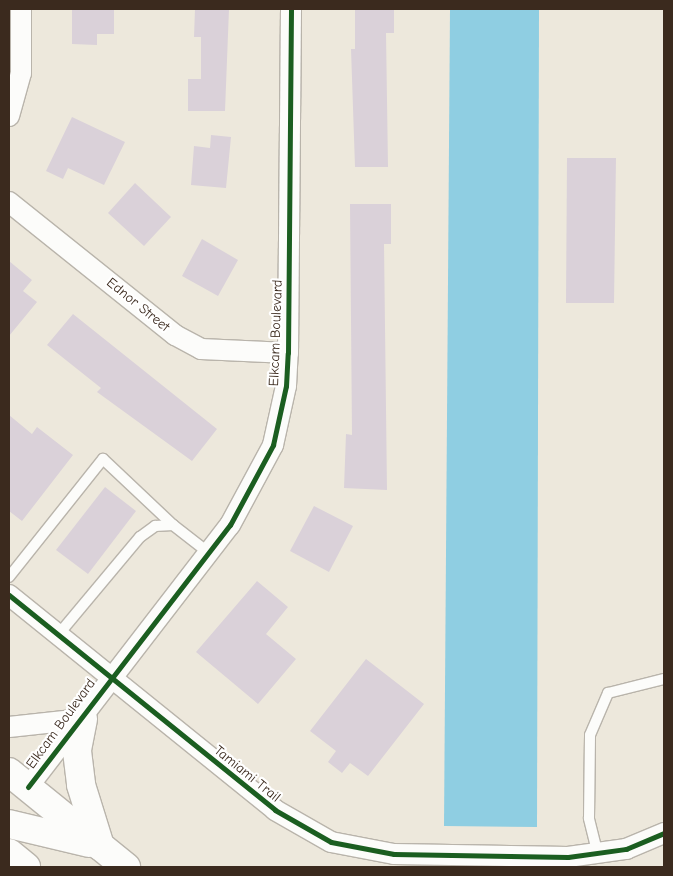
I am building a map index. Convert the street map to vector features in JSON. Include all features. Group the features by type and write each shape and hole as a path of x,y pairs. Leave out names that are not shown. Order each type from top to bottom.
{"main road":[{"path":"83,718 77,751 81,785 100,846"},
{"path":"15,784 126,867"},
{"path":"9,824 100,846"},
{"path":"9,853 26,867"}],"street":[{"path":"9,116 21,72 21,9"},
{"name":"Elkcam Boulevard","path":"15,784 83,718 110,676 209,553 248,500 270,452 281,416 288,353 291,9"},
{"name":"Ednor Street","path":"9,202 175,335 210,350 288,353"},
{"name":"Tamiami Trail","path":"9,595 274,810 331,842 394,854 598,855 663,836"},
{"name":"Elkcam Boulevard","path":"9,727 83,718"}],"lane":[{"path":"9,577 103,459 174,525 209,553"},
{"path":"58,635 140,537 156,526 174,525"},
{"path":"598,855 589,818 590,735 608,693 664,679"}],"water":[{"path":"450,9 539,9 537,827 444,826"}],"building":[{"path":"72,9 114,9 114,34 97,34 97,45 72,44"},
{"path":"195,9 229,9 225,111 188,111 188,79 201,79 201,37 194,37"},
{"path":"355,9 394,9 394,33 386,33 388,167 355,167 351,49 355,49"},
{"path":"72,117 125,142 104,185 68,168 63,179 46,171"},
{"path":"211,135 231,137 226,188 191,185 194,146 210,148"},
{"path":"567,158 616,158 614,303 566,303"},
{"path":"135,183 171,217 144,246 108,213"},
{"path":"350,204 391,204 391,244 384,244 387,490 344,488 346,434 352,435"},
{"path":"202,239 238,260 218,296 182,276"},
{"path":"9,261 32,280 23,291 37,302 9,336"},
{"path":"73,314 217,429 192,461 97,392 101,388 47,345"},
{"path":"9,415 32,434 37,427 73,455 22,521 9,511"},
{"path":"105,487 136,511 88,574 56,550"},
{"path":"314,506 353,526 329,572 290,551"},
{"path":"257,581 288,607 266,634 296,659 258,704 196,652"},
{"path":"366,659 424,704 368,776 350,763 342,773 328,762 336,751 310,731"}],"cycle path":[{"path":"28,787 230,525 273,445 286,386 288,353 291,9"},
{"path":"9,595 275,810 331,842 394,854 568,857 626,849 664,833"}]}
